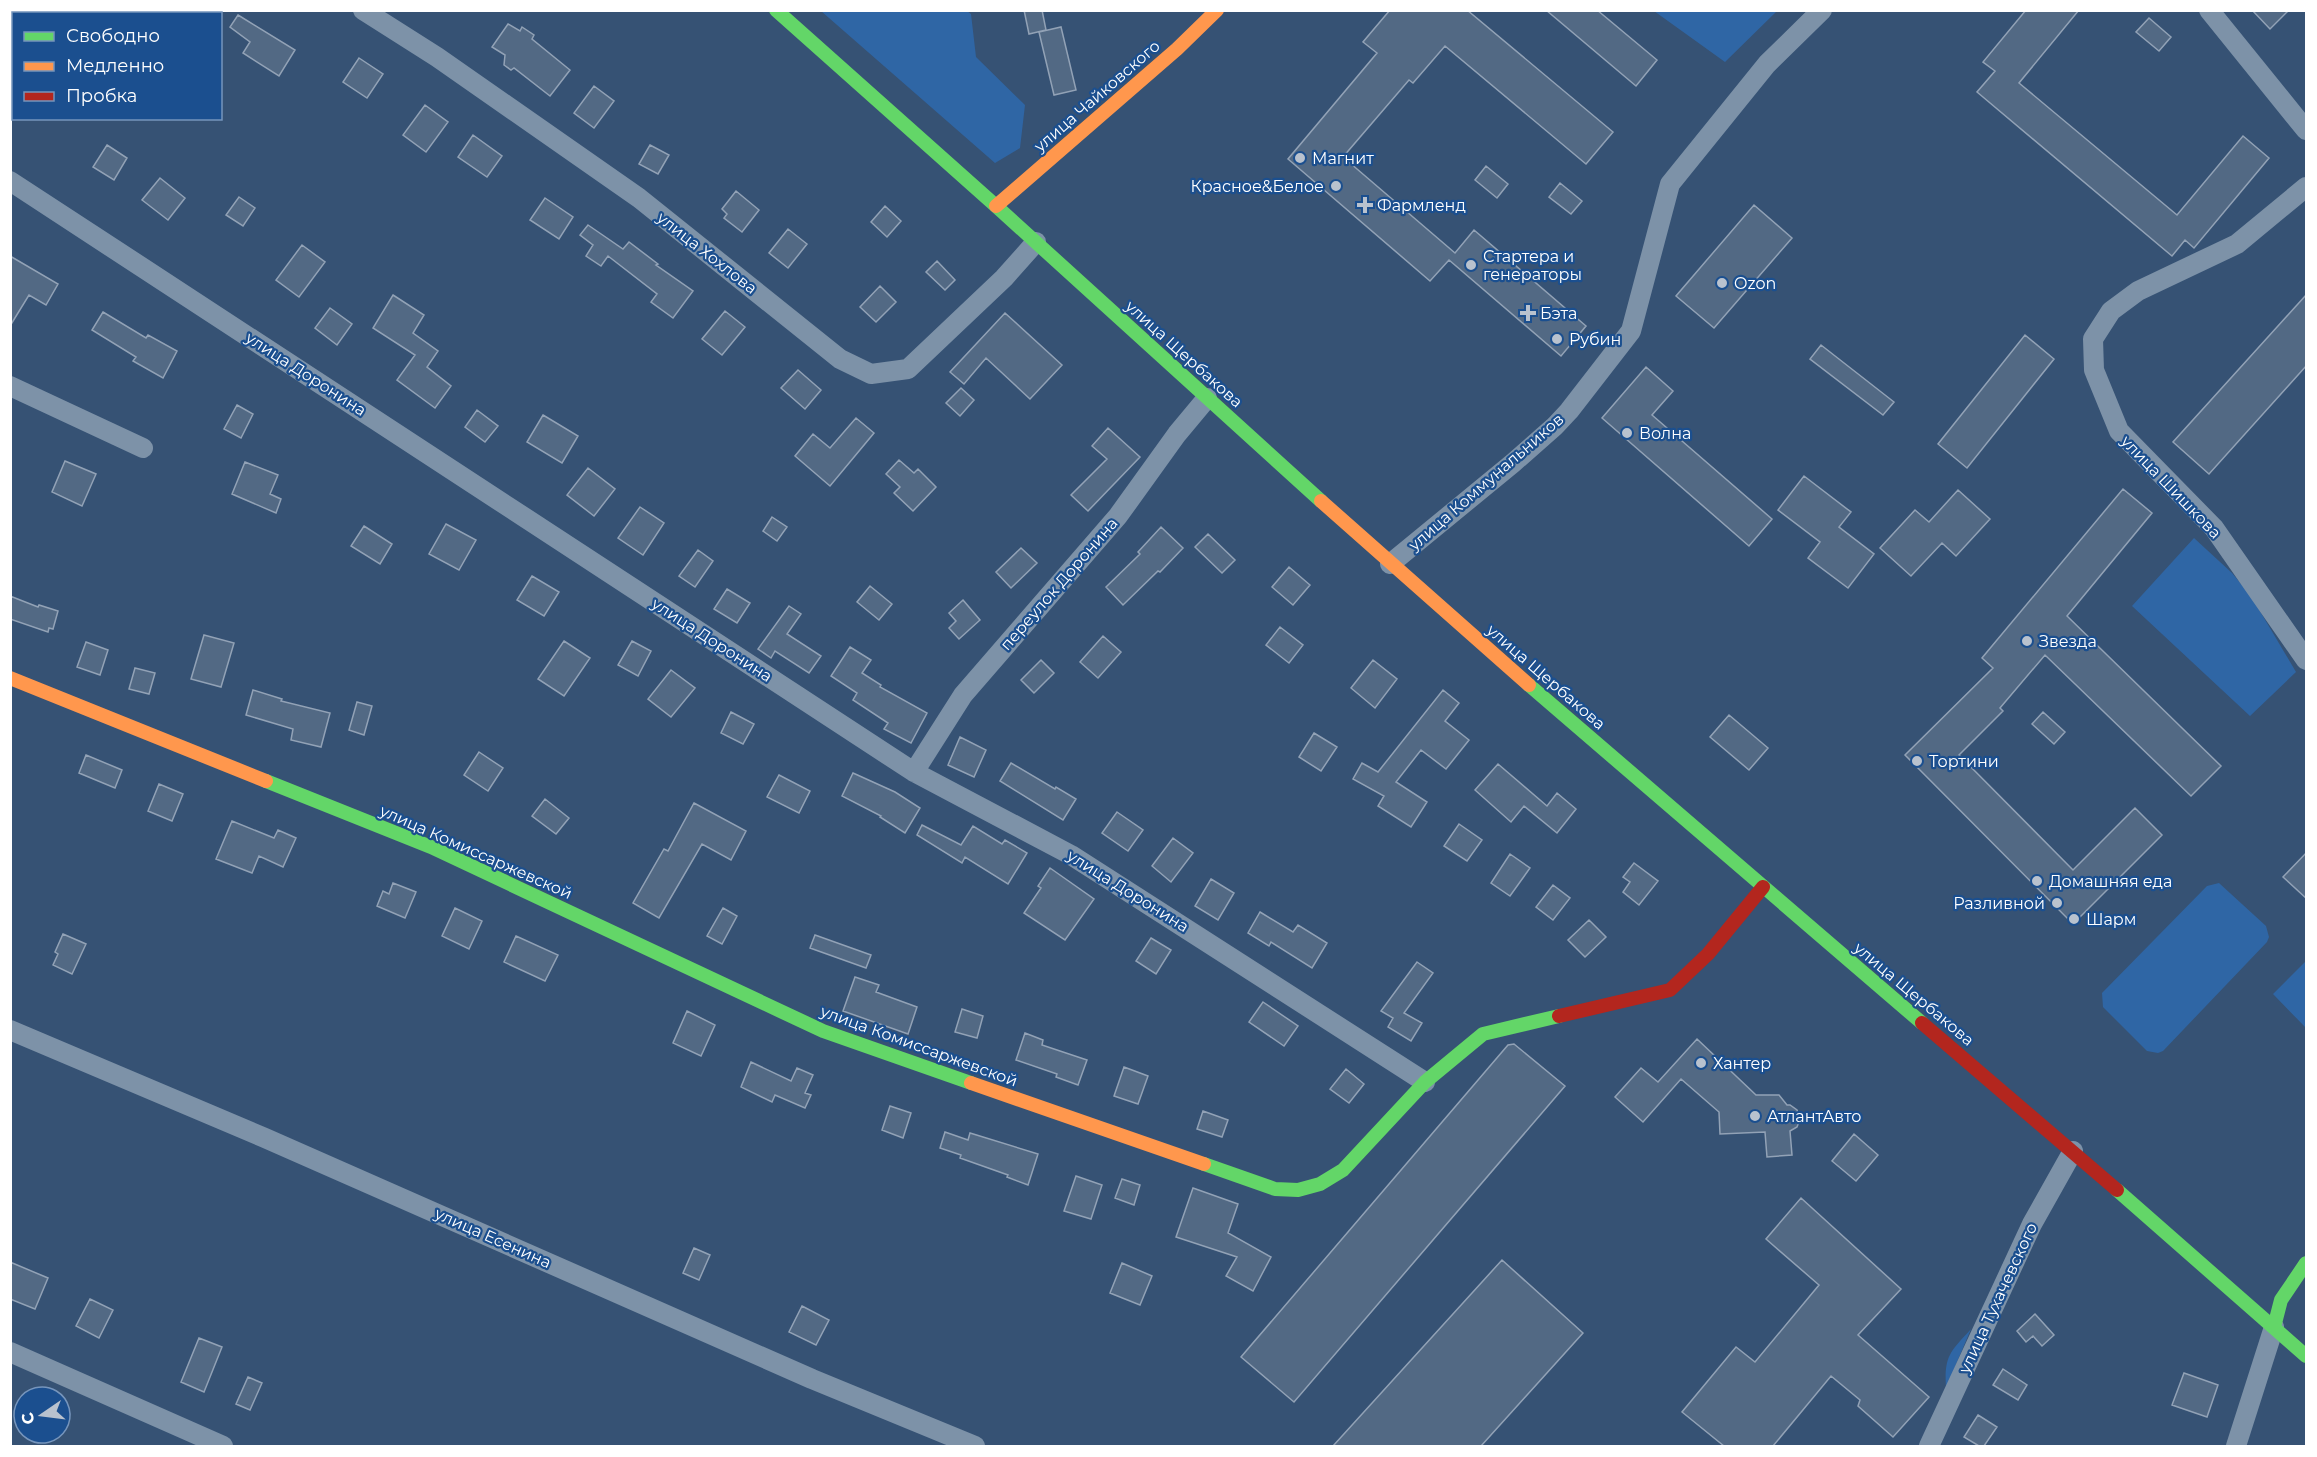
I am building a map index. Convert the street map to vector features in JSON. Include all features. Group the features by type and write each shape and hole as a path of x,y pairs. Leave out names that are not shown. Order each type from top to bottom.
{"street":[{"name":"улица Хохлова","path":"363,10 437,57 639,198 840,358 871,374 908,369 1004,278 1036,242"},
{"name":"улица Щербакова","path":"776,10 1036,242 1390,564 1763,887 2073,1151 2307,1356"},
{"name":"улица Чайковского","path":"996,206 1177,49 1217,10"},
{"name":"улица Коммунальников","path":"1390,564 1513,463 1569,411 1631,331 1670,184 1767,64 1822,10"},
{"path":"2209,10 2307,130"},
{"name":"улица Доронина","path":"10,181 914,772 1071,855 1425,1082"},
{"name":"улица Шишкова","path":"2303,648 2214,528 2119,431 2094,370 2093,339 2110,311 2138,291 2237,244 2307,187"},
{"path":"10,386 142,448"},
{"name":"переулок Доронина","path":"914,772 963,695 1118,516 1177,434 1207,398"},
{"name":"улица Комиссаржевской","path":"10,678 431,847 823,1031 1275,1189 1298,1190 1320,1184 1343,1170 1425,1082 1483,1034 1670,990 1690,974 1725,936 1763,887"},
{"name":"улица Есенина","path":"10,1030 265,1137 812,1379 975,1446"},
{"name":"улица Тухачевского","path":"1929,1446 2032,1224 2073,1151"},
{"path":"2236,1446 2281,1300 2307,1263"},
{"path":"10,1352 223,1446"}],"shaded area":[{"path":"821,11 967,11 971,14 976,57 1025,105 1020,148 995,163"},
{"path":"1654,11 1777,11 1725,62"},
{"path":"2194,538 2232,573 2251,596 2296,672 2250,716 2132,606"},
{"path":"2219,883 2266,926 2269,937 2267,942 2163,1051 2158,1053 2147,1051 2103,1007 2102,993 2207,886"},
{"path":"2306,961 2306,1028 2273,994"},
{"path":"1971,1329 1946,1388 1947,1361 1958,1343"}],"building":[{"path":"1024,10 1042,10 1046,30 1029,34"},
{"path":"1390,10 1467,10 1613,132 1586,164 1445,46 1413,83 1409,80 1343,157 1455,253 1474,230 1586,326 1561,356 1449,260 1430,281 1288,159 1377,53 1363,42"},
{"path":"1546,10 1597,10 1657,60 1636,86"},
{"path":"2026,10 2079,10 2019,83 2177,215 2243,136 2269,158 2194,248 2185,240 2172,256 1977,92 1995,71 1983,62"},
{"path":"2252,10 2289,10 2270,29"},
{"path":"238,15 295,50 279,76 243,53 250,42 230,27"},
{"path":"2149,18 2171,37 2159,51 2136,32"},
{"path":"508,24 520,31 522,27 534,35 532,39 570,70 550,96 514,68 511,70 504,65 505,55 492,47"},
{"path":"1061,27 1076,90 1054,95 1039,32"},
{"path":"359,58 383,74 367,98 343,82"},
{"path":"594,86 614,101 594,128 574,113"},
{"path":"425,105 448,122 426,152 403,135"},
{"path":"473,135 502,156 487,177 458,157"},
{"path":"107,145 127,158 114,180 93,167"},
{"path":"650,145 669,155 658,174 639,164"},
{"path":"1486,166 1508,184 1497,198 1475,180"},
{"path":"160,178 185,198 168,220 142,200"},
{"path":"1560,183 1582,201 1571,214 1549,197"},
{"path":"736,191 759,210 742,232 724,218 727,214 722,209"},
{"path":"239,197 255,208 243,226 226,215"},
{"path":"545,198 573,217 559,239 530,220"},
{"path":"1754,205 1792,238 1714,328 1676,296"},
{"path":"885,206 901,221 887,237 871,222"},
{"path":"588,225 623,249 629,242 658,264 656,265 693,291 673,318 651,302 657,294 608,256 601,266 586,256 593,245 580,235"},
{"path":"788,229 807,244 788,268 769,253"},
{"path":"302,245 325,262 299,297 276,280"},
{"path":"10,256 58,284 46,305 29,295 10,326"},
{"path":"937,261 955,280 945,290 926,272"},
{"path":"880,286 896,302 876,322 860,307"},
{"path":"2307,294 2307,365 2209,474 2173,442"},
{"path":"393,295 424,315 413,333 438,351 427,367 451,386 435,408 397,380 415,355 373,328"},
{"path":"330,308 352,324 337,345 315,328"},
{"path":"725,311 745,327 722,355 702,339"},
{"path":"103,312 146,338 148,335 177,351 163,378 133,361 136,357 92,330"},
{"path":"1005,313 1062,365 1030,399 986,358 964,384 950,372"},
{"path":"2025,335 2054,359 1967,468 1938,444"},
{"path":"1821,345 1894,402 1883,415 1810,359"},
{"path":"1646,367 1673,391 1652,415 1772,519 1749,546 1602,418"},
{"path":"798,370 821,390 805,409 781,388"},
{"path":"961,388 974,400 960,416 946,403"},
{"path":"237,405 253,414 241,438 224,429"},
{"path":"477,410 498,426 485,442 465,427"},
{"path":"543,415 578,436 562,463 527,442"},
{"path":"856,418 874,433 830,486 795,456 813,434 830,448"},
{"path":"1108,428 1140,457 1088,511 1071,495 1107,459 1092,446"},
{"path":"899,460 914,473 918,469 936,487 913,511 894,493 900,487 886,474"},
{"path":"65,461 96,474 82,506 52,492"},
{"path":"245,462 278,475 270,494 281,499 276,513 232,494"},
{"path":"588,468 615,489 594,516 567,495"},
{"path":"1804,476 1851,512 1839,527 1874,554 1848,588 1808,558 1820,542 1778,510"},
{"path":"2123,489 2152,513 2067,616 2221,766 2191,796 2045,655 2000,708 2003,711 1959,755 2073,870 2135,808 2162,835 2073,924 1905,755 1993,668 1982,658"},
{"path":"1958,490 1990,519 1956,556 1942,543 1911,576 1880,548 1915,510 1929,522"},
{"path":"640,507 664,523 643,555 618,538"},
{"path":"772,517 787,527 777,541 763,531"},
{"path":"446,524 476,540 459,570 429,554"},
{"path":"364,526 392,544 380,564 351,546"},
{"path":"1161,527 1183,548 1123,605 1106,587 1140,554 1138,552"},
{"path":"1208,534 1235,560 1222,573 1195,547"},
{"path":"1021,548 1037,563 1011,588 996,572"},
{"path":"698,550 713,561 695,587 679,576"},
{"path":"1289,567 1310,585 1293,605 1272,587"},
{"path":"532,576 559,592 544,616 517,600"},
{"path":"870,586 892,604 879,620 857,602"},
{"path":"727,589 750,603 737,623 714,609"},
{"path":"10,596 38,607 39,605 58,611 53,629 49,628 48,632 10,619"},
{"path":"963,600 980,620 959,639 949,628 956,621 949,613"},
{"path":"789,606 801,614 787,634 821,656 809,673 775,651 771,658 758,649"},
{"path":"1280,627 1303,645 1289,663 1266,645"},
{"path":"204,635 234,643 221,687 191,679"},
{"path":"1103,636 1121,652 1098,678 1080,662"},
{"path":"564,641 590,658 564,696 538,679"},
{"path":"632,641 651,651 638,676 618,665"},
{"path":"86,642 108,650 100,675 77,667"},
{"path":"850,647 871,660 862,673 881,685 880,687 927,713 911,743 884,729 888,723 853,700 857,693 831,676"},
{"path":"1041,660 1054,673 1034,693 1021,680"},
{"path":"1373,660 1397,679 1375,708 1351,688"},
{"path":"135,668 155,673 149,694 129,689"},
{"path":"671,670 695,688 671,717 648,699"},
{"path":"253,690 282,699 281,701 330,713 321,747 291,740 293,729 246,715"},
{"path":"1443,690 1459,703 1445,721 1469,740 1446,769 1421,750 1396,782 1427,802 1411,827 1378,806 1384,796 1353,779 1362,763 1378,772"},
{"path":"357,702 372,706 364,735 349,730"},
{"path":"731,712 754,724 743,744 721,733"},
{"path":"2043,712 2065,732 2054,744 2032,724"},
{"path":"1729,715 1768,748 1749,770 1710,737"},
{"path":"1314,733 1337,747 1321,771 1299,757"},
{"path":"960,737 986,750 974,777 948,765"},
{"path":"479,752 503,768 488,791 464,775"},
{"path":"86,755 122,770 115,788 79,773"},
{"path":"1011,763 1076,799 1063,820 1000,781"},
{"path":"1498,764 1547,806 1557,793 1576,809 1557,833 1524,806 1511,822 1475,790"},
{"path":"853,773 895,792 920,808 905,833 881,816 842,796"},
{"path":"779,775 810,791 799,813 767,797"},
{"path":"159,784 183,794 172,821 148,811"},
{"path":"545,799 569,818 556,834 532,816"},
{"path":"694,803 746,831 731,860 702,844 659,918 633,903 664,849 668,851"},
{"path":"1117,812 1143,830 1128,851 1102,833"},
{"path":"232,821 274,838 278,830 296,838 283,867 259,856 252,873 216,859"},
{"path":"1459,824 1482,840 1467,861 1444,846"},
{"path":"922,825 961,845 973,826 1002,844 1005,840 1027,853 1008,884 965,857 962,863 917,835"},
{"path":"1173,838 1193,853 1171,882 1152,866"},
{"path":"2307,852 2307,899 2283,877"},
{"path":"1510,854 1530,868 1510,896 1491,883"},
{"path":"1634,863 1658,881 1639,905 1623,892 1630,882 1623,877"},
{"path":"1050,868 1094,899 1065,940 1024,913 1041,888 1038,886"},
{"path":"1211,879 1234,893 1218,920 1195,906"},
{"path":"393,883 416,892 405,918 377,906 383,891 389,894"},
{"path":"1553,885 1570,898 1553,920 1536,907"},
{"path":"455,908 482,921 469,949 442,936"},
{"path":"723,908 737,916 722,944 707,936"},
{"path":"1260,912 1293,932 1298,925 1327,943 1312,968 1271,942 1269,946 1248,933"},
{"path":"1589,920 1606,937 1585,957 1568,940"},
{"path":"63,934 86,944 72,974 53,965 58,954 55,952"},
{"path":"815,935 871,955 866,968 810,948"},
{"path":"516,936 558,955 545,981 504,962"},
{"path":"1151,938 1171,950 1156,974 1136,961"},
{"path":"1417,962 1433,973 1404,1013 1422,1023 1411,1041 1388,1027 1393,1018 1381,1011"},
{"path":"855,977 879,985 876,992 917,1007 908,1034 843,1011"},
{"path":"1263,1002 1298,1026 1284,1046 1249,1022"},
{"path":"962,1009 983,1016 977,1038 955,1032"},
{"path":"687,1011 715,1025 701,1056 673,1043"},
{"path":"1025,1033 1043,1040 1042,1045 1087,1060 1078,1085 1056,1077 1057,1074 1016,1060"},
{"path":"1697,1039 1756,1095 1779,1095 1787,1105 1797,1110 1800,1119 1797,1127 1790,1131 1792,1155 1767,1157 1765,1132 1720,1134 1719,1112 1681,1079 1643,1122 1615,1097 1641,1068 1658,1082"},
{"path":"1514,1044 1565,1086 1294,1402 1241,1357 1508,1045"},
{"path":"751,1062 791,1081 797,1068 813,1075 805,1093 811,1095 805,1108 775,1095 772,1102 741,1087"},
{"path":"1124,1067 1148,1076 1138,1104 1114,1096"},
{"path":"1346,1069 1364,1084 1349,1103 1330,1089"},
{"path":"890,1106 911,1113 903,1138 882,1130"},
{"path":"1203,1111 1228,1120 1222,1137 1197,1129"},
{"path":"945,1132 968,1140 970,1133 1038,1154 1028,1185 940,1148"},
{"path":"1854,1134 1878,1155 1856,1181 1832,1161"},
{"path":"1076,1176 1102,1185 1091,1219 1064,1211"},
{"path":"1122,1179 1140,1185 1134,1205 1115,1198"},
{"path":"1193,1188 1238,1204 1228,1233 1271,1257 1253,1291 1226,1276 1237,1257 1176,1237"},
{"path":"1801,1198 1901,1289 1858,1335 1929,1397 1893,1437 1858,1406 1860,1400 1831,1376 1773,1446 1724,1446 1682,1412 1736,1347 1755,1362 1819,1285 1766,1239"},
{"path":"694,1248 710,1255 699,1280 683,1273"},
{"path":"1502,1260 1583,1333 1481,1446 1333,1446"},
{"path":"10,1262 48,1278 35,1309 10,1299"},
{"path":"1122,1263 1152,1276 1140,1305 1110,1293"},
{"path":"90,1299 113,1310 99,1338 76,1326"},
{"path":"802,1306 829,1320 816,1345 789,1332"},
{"path":"2035,1314 2054,1335 2042,1346 2033,1336 2026,1342 2017,1331"},
{"path":"199,1338 222,1347 204,1392 181,1382"},
{"path":"2003,1369 2027,1385 2018,1400 1993,1385"},
{"path":"2184,1373 2218,1385 2207,1417 2172,1405"},
{"path":"248,1377 262,1383 250,1410 236,1404"},
{"path":"1978,1415 1997,1427 1984,1446 1979,1446 1964,1437"}],"traffic: fast":[{"path":"776,10 1321,501"},
{"path":"1529,685 1922,1023"},
{"path":"266,781 431,847 823,1031 971,1083"},
{"path":"1204,1164 1275,1189 1298,1190 1320,1184 1343,1170 1425,1082 1483,1034 1559,1016"},
{"path":"2117,1190 2306,1356"},
{"path":"2274,1327 2281,1300 2306,1263"}],"traffic: slow":[{"path":"996,206 1177,49 1217,10"},
{"path":"1321,501 1529,685"},
{"path":"10,678 266,781"},
{"path":"971,1083 1204,1164"}],"traffic: jam":[{"path":"1559,1016 1670,990 1708,954 1763,887"},
{"path":"1922,1023 2117,1190"}],"place":[{"name":"Магнит","path":"1300,158"},
{"name":"Красное&Белое","path":"1336,186"},
{"name":"Фармленд","path":"1365,205"},
{"name":"Стартера и генераторы","path":"1471,265"},
{"name":"Ozon","path":"1722,283"},
{"name":"Бэта","path":"1528,313"},
{"name":"Рубин","path":"1557,339"},
{"name":"Волна","path":"1627,433"},
{"name":"Звезда","path":"2027,641"},
{"name":"Тортини","path":"1917,761"},
{"name":"Домашняя еда","path":"2037,881"},
{"name":"Разливной","path":"2057,903"},
{"name":"Шарм","path":"2074,919"},
{"name":"Хантер","path":"1701,1063"},
{"name":"АтлантАвто","path":"1755,1116"}]}
